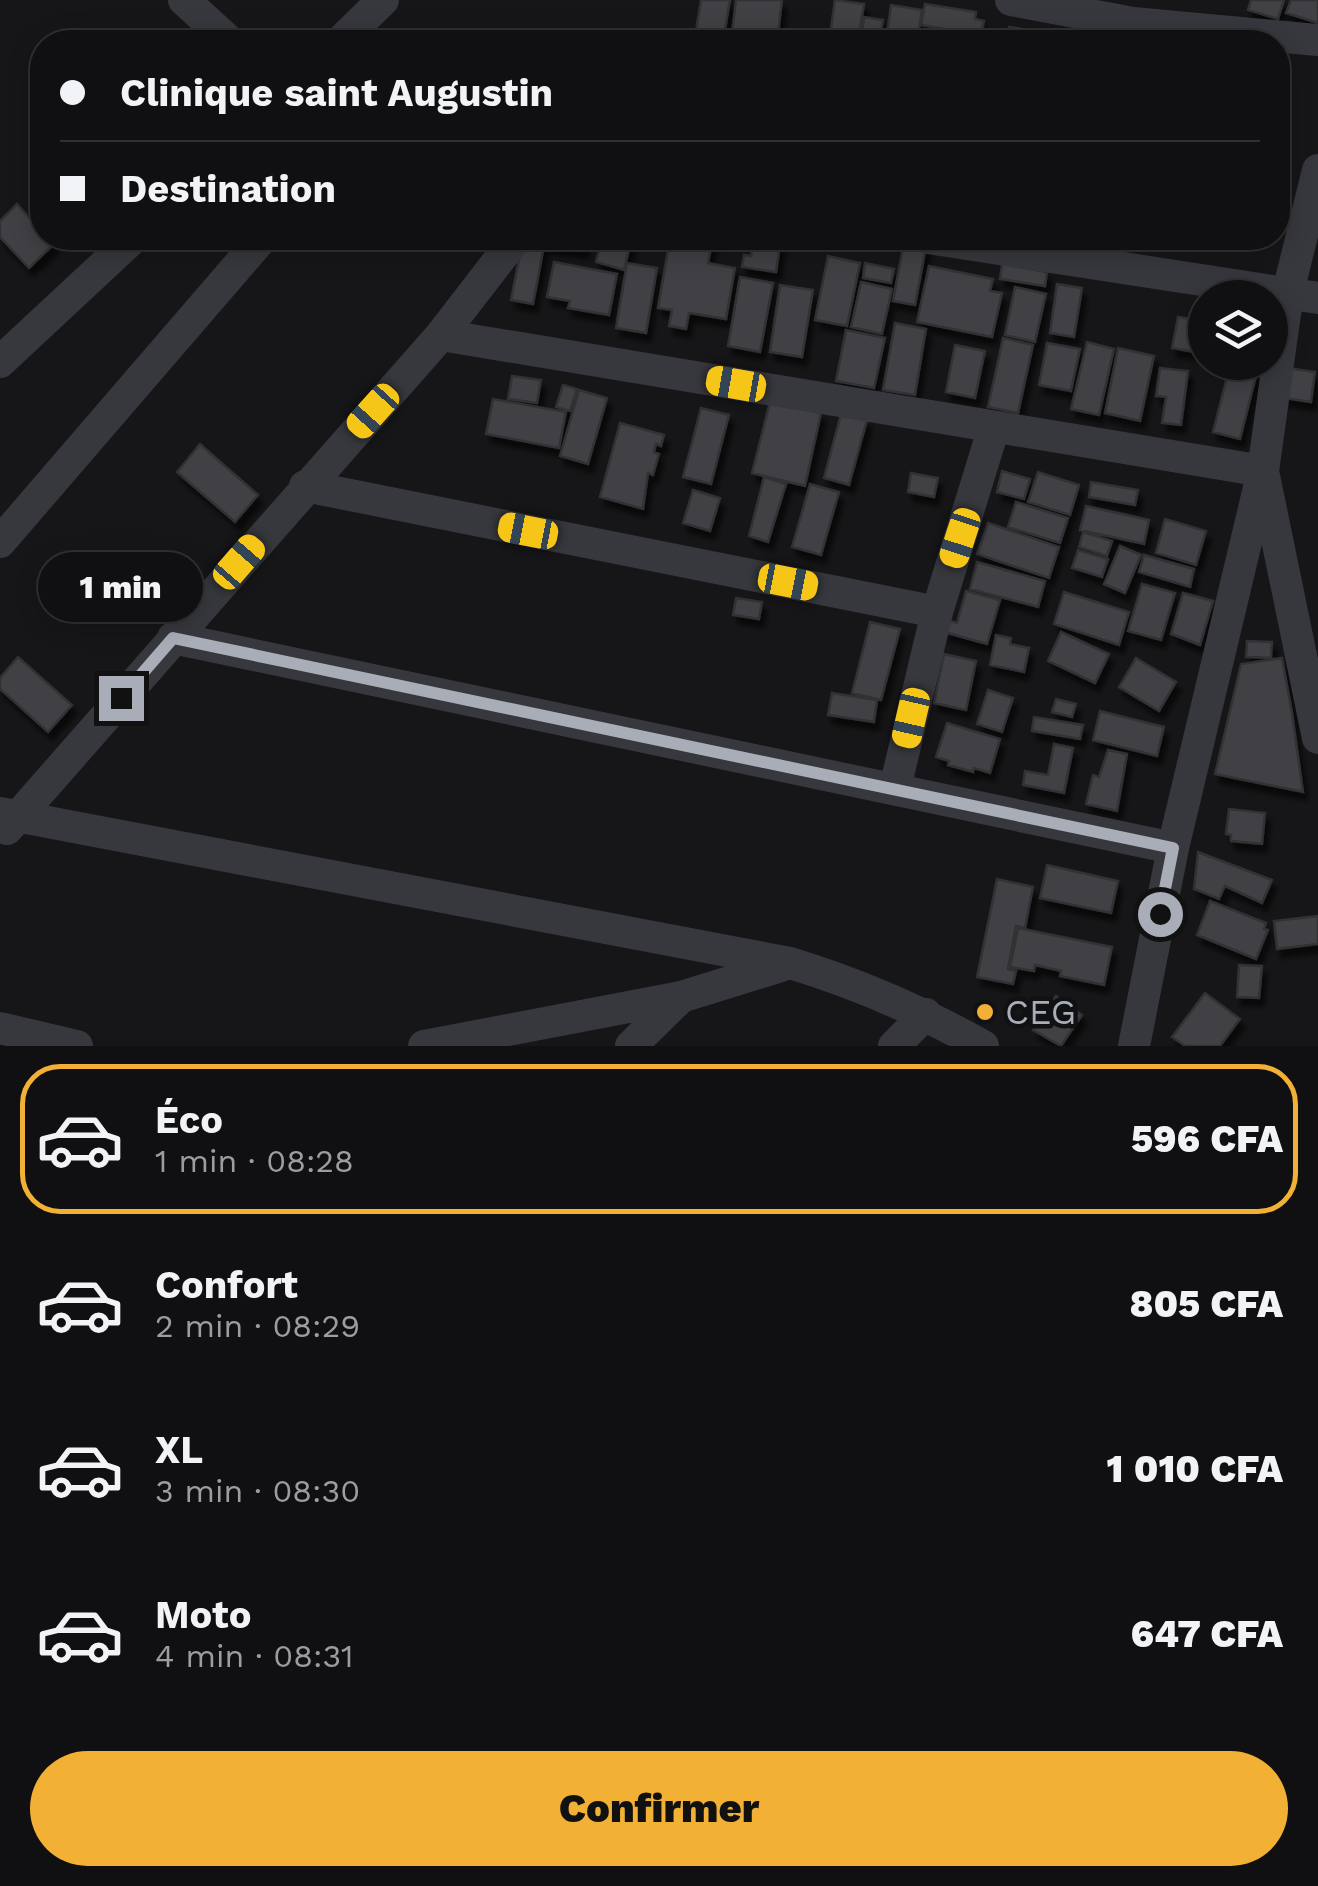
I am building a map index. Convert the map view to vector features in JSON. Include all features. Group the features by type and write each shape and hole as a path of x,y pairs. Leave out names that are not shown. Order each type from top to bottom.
{"street":[{"path":"184,0 217,30"},
{"path":"352,30 383,0"},
{"path":"1011,0 1136,11 1255,30"},
{"path":"1290,36 1318,40"},
{"path":"1134,1046 1173,848 1303,295 1318,170"},
{"path":"0,362 120,250"},
{"path":"0,542 252,250"},
{"path":"6,822 441,336 507,250"},
{"path":"1007,250 1303,295"},
{"path":"441,336 1263,471"},
{"path":"894,788 936,612 994,427"},
{"path":"1263,471 1318,738"},
{"path":"305,486 936,612"},
{"path":"173,638 1173,848"},
{"path":"6,822 790,963 849,980 926,1014 983,1046"},
{"path":"424,1046 681,997 790,963"},
{"path":"632,1046 681,997"},
{"path":"894,1046 926,1014"},
{"path":"0,1028 77,1046"}],"building":[{"path":"701,0 730,0 725,30 696,30"},
{"path":"736,0 782,0 778,30 732,30"},
{"path":"835,0 864,4 860,30 831,30"},
{"path":"1251,0 1284,0 1278,19 1248,10"},
{"path":"1291,0 1318,0 1318,23 1286,13"},
{"path":"925,4 976,12 975,19 984,21 982,30 921,25"},
{"path":"891,5 922,10 919,30 888,30"},
{"path":"864,17 883,20 881,30 862,30"},
{"path":"17,204 30,219 30,250 48,250 29,268 0,237 0,221"},
{"path":"521,250 543,250 533,304 511,300"},
{"path":"599,250 629,250 624,270 596,262"},
{"path":"668,250 711,250 708,263 735,268 726,319 689,313 686,329 669,326 672,310 658,308"},
{"path":"752,250 779,250 776,272 742,267 744,255 751,256"},
{"path":"903,250 925,250 915,305 893,301"},
{"path":"828,256 860,263 847,326 815,320"},
{"path":"554,262 617,274 609,315 568,308 570,301 547,297"},
{"path":"627,263 657,268 646,333 616,328"},
{"path":"865,263 894,269 891,283 863,278"},
{"path":"1002,264 1047,272 1045,286 1000,279"},
{"path":"929,266 993,279 990,291 1002,293 992,337 917,322"},
{"path":"740,277 773,283 760,352 728,346"},
{"path":"861,282 892,289 882,334 851,327"},
{"path":"1057,284 1082,288 1074,337 1050,333"},
{"path":"780,285 813,290 802,357 770,352"},
{"path":"1015,287 1046,294 1035,342 1005,335"},
{"path":"1178,317 1188,318 1188,351 1172,348"},
{"path":"895,323 926,329 915,395 883,390"},
{"path":"846,330 885,338 874,388 836,381"},
{"path":"1003,338 1033,345 1018,413 988,407"},
{"path":"1087,342 1114,349 1099,415 1071,409"},
{"path":"1047,343 1080,349 1071,391 1039,385"},
{"path":"955,345 985,351 975,398 946,392"},
{"path":"1118,348 1154,356 1140,421 1105,413"},
{"path":"1160,368 1188,371 1181,425 1162,423 1166,397 1156,396"},
{"path":"1288,368 1315,372 1311,402 1284,398"},
{"path":"512,376 541,380 537,403 508,399"},
{"path":"1226,380 1255,380 1240,439 1213,432"},
{"path":"563,385 577,389 570,411 556,407"},
{"path":"579,390 607,398 588,464 560,456"},
{"path":"493,399 566,412 559,448 486,434"},
{"path":"770,402 821,413 805,486 752,473"},
{"path":"701,408 729,415 711,484 683,477"},
{"path":"841,414 867,420 849,485 824,478"},
{"path":"620,423 664,435 661,446 656,444 654,452 659,454 653,475 648,473 643,509 600,497"},
{"path":"200,444 258,495 235,522 177,472"},
{"path":"1002,471 1030,479 1024,499 997,492"},
{"path":"1038,472 1079,485 1070,515 1028,502"},
{"path":"911,473 938,478 934,497 908,492"},
{"path":"764,477 786,484 768,542 749,536"},
{"path":"1091,482 1138,490 1135,505 1089,497"},
{"path":"810,484 839,492 821,555 792,547"},
{"path":"693,490 720,498 710,531 683,523"},
{"path":"1016,502 1068,518 1060,543 1008,527"},
{"path":"1086,506 1149,520 1144,544 1080,530"},
{"path":"1165,519 1206,531 1196,565 1156,553"},
{"path":"988,523 1059,547 1049,578 977,554"},
{"path":"1083,532 1112,541 1107,556 1079,547"},
{"path":"1120,546 1141,555 1125,593 1104,584"},
{"path":"1078,550 1108,559 1102,577 1072,568"},
{"path":"1144,555 1194,569 1190,587 1139,572"},
{"path":"977,562 1045,581 1038,607 970,589"},
{"path":"1142,584 1175,593 1161,640 1128,631"},
{"path":"966,591 1000,600 987,644 944,632 947,620 957,623"},
{"path":"1064,592 1129,612 1119,645 1054,624"},
{"path":"1183,593 1213,601 1200,645 1171,634"},
{"path":"736,598 762,602 759,619 733,615"},
{"path":"870,622 900,629 881,700 852,693"},
{"path":"1061,632 1109,654 1095,683 1048,661"},
{"path":"996,635 1011,638 1010,644 1029,648 1024,672 990,665"},
{"path":"1247,641 1272,642 1271,658 1246,657"},
{"path":"944,654 976,661 966,710 934,703"},
{"path":"18,657 72,705 48,732 0,689 0,678"},
{"path":"1136,658 1176,682 1159,711 1119,687"},
{"path":"1282,658 1303,792 1215,774 1241,664"},
{"path":"988,690 1013,698 1002,732 977,724"},
{"path":"832,693 877,700 874,722 828,715"},
{"path":"1056,699 1076,704 1072,717 1052,712"},
{"path":"1100,711 1164,727 1157,756 1093,740"},
{"path":"1034,717 1083,725 1080,739 1032,731"},
{"path":"947,723 1000,739 990,773 948,765 949,761 936,757"},
{"path":"1054,744 1073,748 1064,793 1023,785 1025,771 1048,775"},
{"path":"1108,750 1127,754 1117,811 1086,804 1093,775 1099,777"},
{"path":"1229,809 1265,813 1262,844 1231,841 1231,835 1226,834"},
{"path":"1198,852 1272,880 1262,903 1225,886 1219,899 1194,889"},
{"path":"1047,865 1118,881 1111,913 1040,898"},
{"path":"997,879 1033,887 1025,928 1016,926 1008,969 1016,971 1013,984 977,977"},
{"path":"1210,901 1266,923 1264,929 1268,930 1256,959 1197,935"},
{"path":"1318,916 1318,944 1277,949 1274,921"},
{"path":"1018,928 1112,947 1104,985 1060,976 1061,971 1035,965 1034,971 1010,967"},
{"path":"1239,965 1262,966 1259,998 1237,997"},
{"path":"1205,993 1240,1019 1220,1046 1185,1046 1172,1037"},
{"path":"1056,996 1082,1015 1061,1046 1033,1030"}],"place":[{"name":"CEG","path":"985,1012"}],"route":[{"path":"121,698 173,638 1173,848 1160,914"}]}
